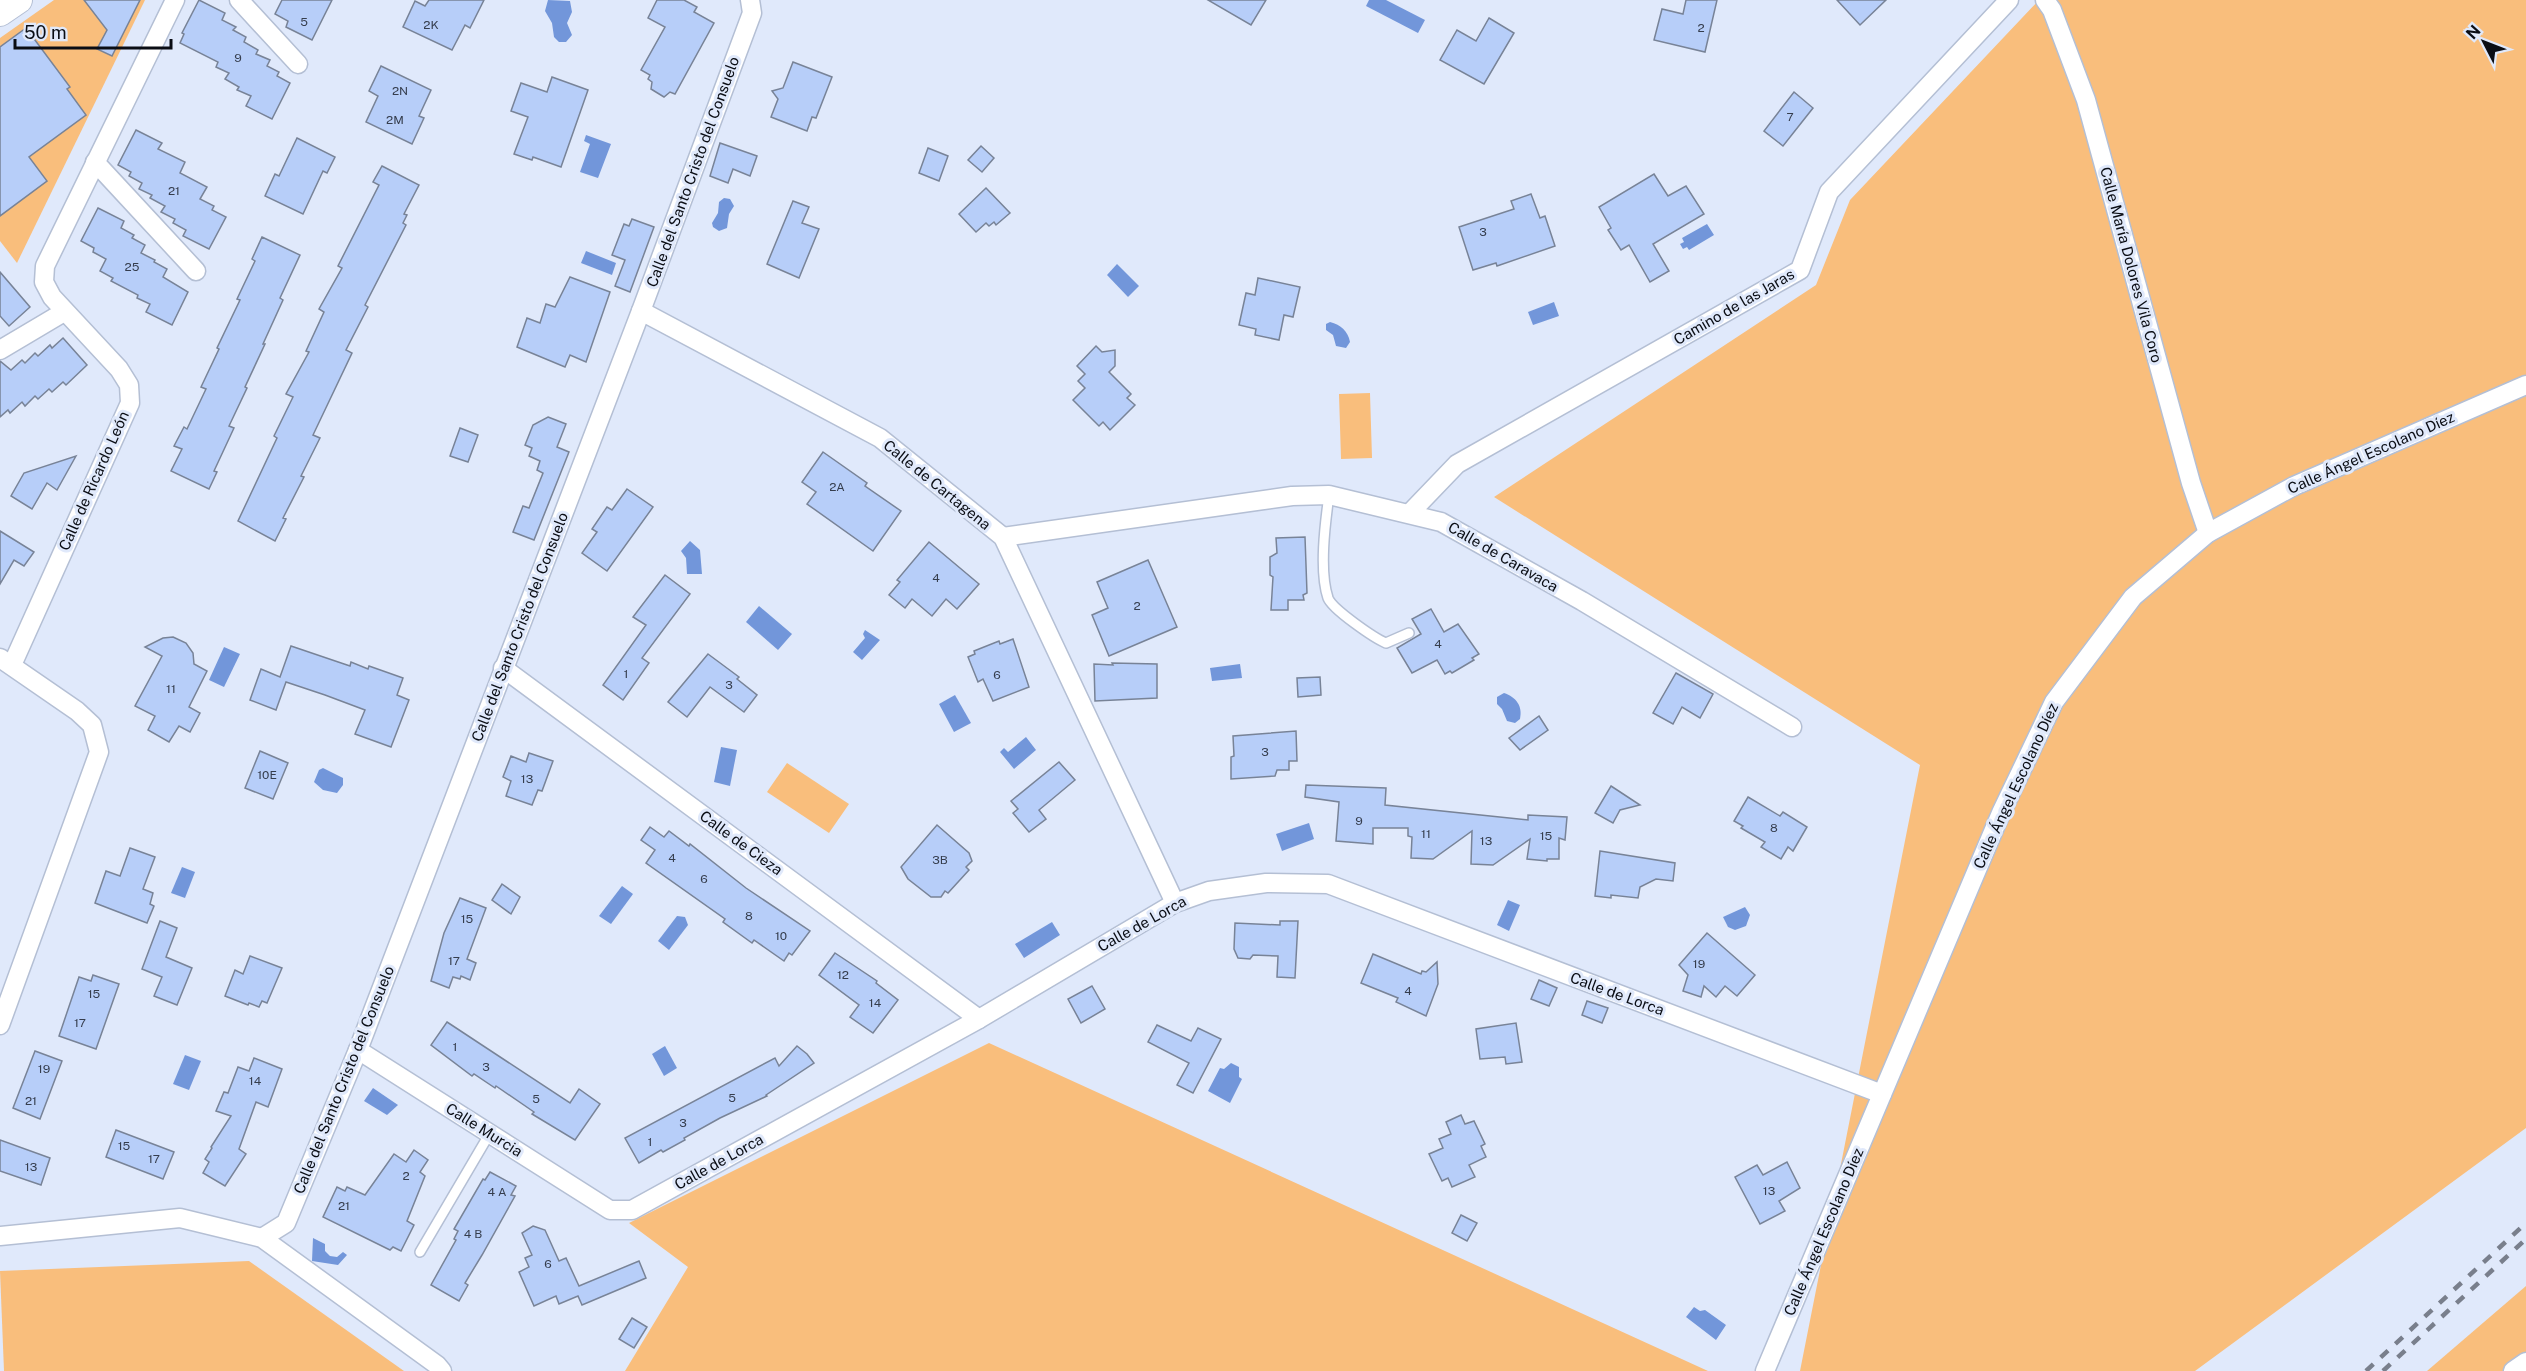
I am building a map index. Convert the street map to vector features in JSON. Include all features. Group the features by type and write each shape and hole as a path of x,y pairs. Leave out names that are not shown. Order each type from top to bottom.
{"main road":[{"path":"0,13 19,0"}],"street":[{"name":"Calle de Ricardo León","path":"6,662 130,403 129,385 120,369 52,297 44,282 45,266 175,0"},
{"path":"239,0 298,64"},
{"name":"Calle del Santo Cristo del Consuelo","path":"262,1238 286,1223 358,1050 641,311 752,13 750,0"},
{"name":"Camino de las Jaras","path":"1410,513 1457,465 1800,270 1829,192 2009,0"},
{"name":"Calle María Dolores Vila Coro","path":"2045,0 2052,10 2086,100 2191,483 2208,534"},
{"path":"95,162 196,271"},
{"name":"Calle de Cartagena","path":"641,311 880,438 1003,537 1175,903"},
{"path":"0,350 64,312"},
{"name":"Calle Ángel Escolano Díez","path":"1765,1371 2001,813 2054,702 2133,597 2208,534 2294,486 2526,385"},
{"name":"Calle de Caravaca","path":"1003,537 1292,496 1329,495 1410,513 1441,522 1582,601 1792,727"},
{"path":"0,1025 99,752 92,725 77,711 6,662"},
{"name":"Calle de Cieza","path":"503,668 979,1019"},
{"name":"Calle de Lorca","path":"610,1210 632,1210 979,1019 1175,903 1209,891 1266,883 1328,884 1882,1094"},
{"name":"Calle Murcia","path":"358,1050 610,1210"},
{"path":"0,1236 180,1218 262,1238 437,1365 442,1371"},
{"path":"2513,1371 2526,1362"}],"lane":[{"path":"1329,495 1324,579 1328,601 1372,638 1386,643 1409,633"},
{"path":"420,1252 489,1133"}],"shaded area":[{"path":"54,0 145,0 17,263 0,241 0,38"},
{"path":"2039,0 2526,0 2526,1128 2195,1371 1800,1371 1920,765 1494,497 1816,285 1850,200"},
{"path":"1370,393 1372,458 1341,459 1339,394"},
{"path":"787,763 849,804 829,833 767,792"},
{"path":"989,1043 1708,1371 625,1371 688,1267 629,1223"},
{"path":"249,1261 404,1371 4,1371 0,1271"},
{"path":"2526,1286 2526,1371 2427,1371"}],"water":[{"path":"548,0 570,1 572,12 567,23 572,35 566,42 559,42 554,37 552,23 545,11"},
{"path":"1369,0 1386,0 1425,20 1418,33 1366,6"},
{"path":"586,135 611,144 598,178 580,172 590,144 584,141"},
{"path":"724,198 730,199 734,206 729,214 727,228 719,231 713,227 712,223 718,213 719,202"},
{"path":"1707,224 1714,235 1689,250 1687,247 1683,249 1680,244 1684,242 1682,238"},
{"path":"586,251 616,263 612,275 581,263"},
{"path":"1117,264 1139,286 1128,297 1107,275"},
{"path":"1554,302 1559,316 1533,325 1528,312"},
{"path":"1330,322 1341,327 1348,335 1350,342 1346,348 1336,346 1333,335 1326,330 1326,324"},
{"path":"690,541 700,550 702,574 687,574 686,558 681,551"},
{"path":"759,606 792,634 778,650 746,622"},
{"path":"865,630 880,640 862,660 853,652 865,638 863,634"},
{"path":"224,647 240,654 224,687 209,680"},
{"path":"1240,664 1242,678 1212,681 1210,668"},
{"path":"1504,693 1512,697 1519,706 1520,719 1515,723 1507,721 1497,704 1497,697"},
{"path":"955,695 971,723 954,732 939,704"},
{"path":"1026,737 1036,750 1014,769 1000,752 1004,748 1008,752"},
{"path":"721,747 737,750 730,786 714,782"},
{"path":"323,768 343,778 343,785 337,793 323,790 314,782 319,770"},
{"path":"1309,823 1314,839 1282,851 1276,834"},
{"path":"182,867 195,872 185,898 171,893"},
{"path":"622,886 633,894 611,924 599,916"},
{"path":"1508,900 1520,905 1509,931 1497,925"},
{"path":"1745,907 1750,915 1746,926 1735,930 1728,927 1723,917"},
{"path":"677,916 685,917 688,925 669,950 658,941"},
{"path":"1052,922 1060,935 1024,958 1015,944"},
{"path":"665,1046 677,1068 664,1076 652,1054"},
{"path":"185,1055 201,1061 189,1090 173,1084"},
{"path":"1231,1063 1239,1067 1239,1077 1242,1079 1230,1103 1208,1091 1220,1068 1224,1069"},
{"path":"373,1088 398,1105 387,1115 364,1101"},
{"path":"313,1238 325,1244 325,1251 330,1256 337,1257 343,1252 347,1255 338,1265 312,1261"},
{"path":"1694,1307 1700,1311 1705,1310 1726,1325 1716,1340 1686,1317"}],"building":[{"path":"84,0 140,0 112,56 97,49 107,30"},
{"path":"199,0 225,13 222,20 236,27 233,30 246,37 244,42 258,50 256,54 270,60 267,66 279,72 277,76 290,83 272,119 246,106 251,96 237,90 239,87 225,79 229,73 216,67 218,62 180,43 184,34 182,33"},
{"path":"282,0 332,0 312,40 286,27 288,21 275,14"},
{"path":"429,0 484,0 470,28 465,25 452,50 403,27 415,1 425,6"},
{"path":"657,0 684,0 697,7 694,12 714,23 675,94 670,92 664,97 651,89 652,82 648,79 650,75 641,70 665,27 648,18"},
{"path":"1208,0 1266,0 1251,25"},
{"path":"1686,0 1717,0 1705,52 1654,40 1662,9 1683,14"},
{"path":"1837,0 1886,0 1860,25"},
{"path":"1489,18 1514,33 1484,84 1440,60 1457,30 1476,41"},
{"path":"26,28 70,87 67,89 86,115 29,157 47,181 0,216 0,47"},
{"path":"793,62 832,77 816,118 812,117 807,131 771,117 778,99 772,91 783,88"},
{"path":"381,66 431,90 419,116 424,118 412,144 366,122 378,96 369,91"},
{"path":"552,77 588,90 561,167 533,157 532,160 514,154 528,117 511,111 521,83 547,92"},
{"path":"1794,92 1813,108 1783,146 1764,131"},
{"path":"136,130 162,143 158,149 185,162 180,173 207,187 200,199 214,206 212,210 226,217 209,249 183,236 186,230 173,223 175,219 161,212 165,206 150,198 152,195 139,189 142,183 129,176 131,172 118,165"},
{"path":"297,138 335,157 327,173 323,171 303,214 265,196 275,174 279,176"},
{"path":"720,143 757,156 750,176 733,169 728,183 710,176"},
{"path":"981,146 994,158 982,172 968,160"},
{"path":"928,148 948,156 939,181 919,173"},
{"path":"382,166 419,185 404,214 407,215 403,223 406,225 365,305 368,307 346,350 352,353 313,435 320,438 301,476 304,477 283,518 286,519 275,541 238,521 277,438 274,436 293,397 286,394 309,352 306,351 324,312 319,309 342,268 338,266 379,185 373,182"},
{"path":"1654,174 1668,196 1686,186 1704,214 1653,244 1669,271 1650,282 1629,245 1621,250 1608,230 1611,228 1599,207"},
{"path":"986,188 1010,213 996,225 994,222 989,226 986,223 976,232 959,214"},
{"path":"1531,194 1540,218 1545,216 1555,246 1497,266 1496,263 1473,270 1459,227 1514,209 1511,201"},
{"path":"793,201 809,207 802,223 819,229 799,278 767,264"},
{"path":"98,208 124,221 121,228 134,235 132,238 145,245 141,253 167,269 163,277 188,292 172,325 146,312 150,304 111,281 113,278 100,271 106,259 93,252 94,248 81,241"},
{"path":"632,219 654,227 630,292 615,286 625,260 612,255 624,224 629,226"},
{"path":"262,237 300,255 280,298 283,300 245,387 247,388 229,426 234,428 214,471 217,472 209,489 171,471 182,449 174,446 184,427 187,429 206,389 201,387 240,300 237,299 255,261 252,259"},
{"path":"0,272 30,307 9,326 0,316"},
{"path":"570,277 610,292 586,362 570,355 565,367 517,347 527,318 540,323 546,304 555,307"},
{"path":"1258,278 1300,287 1293,317 1284,315 1279,340 1255,335 1256,329 1239,325 1246,293 1255,295"},
{"path":"63,338 87,365 66,385 63,382 52,392 49,389 38,399 35,396 25,406 22,402 10,413 8,410 0,417 0,361 11,370 22,360 25,363 35,353 38,356 50,345 52,348"},
{"path":"1096,346 1102,352 1115,350 1115,366 1109,372 1131,394 1127,398 1135,405 1110,430 1103,422 1099,426 1073,400 1085,388 1078,381 1085,374 1077,366"},
{"path":"548,417 566,424 557,447 569,452 534,540 513,532 523,506 529,508 543,473 537,470 540,461 529,456 532,448 525,445 533,425"},
{"path":"460,428 478,435 468,462 450,456"},
{"path":"823,452 867,483 865,486 901,511 873,551 807,504 816,492 802,482"},
{"path":"76,456 57,490 47,483 32,509 11,496 24,473"},
{"path":"627,489 653,507 607,571 582,553 597,532 592,529 607,507 612,510"},
{"path":"0,531 34,552 24,566 14,560 0,584"},
{"path":"1305,537 1307,593 1303,595 1304,600 1288,600 1288,610 1271,610 1273,577 1270,575 1270,557 1277,553 1276,538"},
{"path":"929,542 979,584 957,609 946,599 932,616 912,599 905,608 889,595 900,582 897,580"},
{"path":"1148,560 1177,627 1109,656 1092,615 1108,608 1097,582"},
{"path":"665,575 690,594 642,658 649,663 623,700 603,685 646,625 633,617"},
{"path":"1431,609 1444,632 1458,624 1479,654 1472,658 1474,660 1452,673 1450,671 1445,674 1437,660 1412,673 1397,648 1421,634 1412,619"},
{"path":"173,637 186,643 193,653 194,664 207,671 189,707 200,713 190,732 179,726 169,742 148,730 155,716 135,706 162,656 145,647 163,638"},
{"path":"1013,639 1029,687 993,701 983,679 978,682 968,657 975,654 974,651 999,641 1000,644"},
{"path":"291,646 350,666 351,662 368,669 369,666 403,678 397,695 409,700 391,747 355,734 365,710 286,682 276,710 250,700 261,669 280,677"},
{"path":"708,654 739,677 737,679 757,695 744,712 710,687 687,717 668,702"},
{"path":"1112,663 1157,664 1157,698 1095,701 1094,664 1113,665"},
{"path":"1676,673 1713,694 1700,718 1682,707 1673,724 1653,713"},
{"path":"1320,677 1321,695 1298,697 1297,678"},
{"path":"1539,716 1548,730 1520,750 1509,738"},
{"path":"1296,731 1297,761 1289,761 1289,770 1277,770 1275,776 1231,779 1231,757 1234,756 1233,736"},
{"path":"260,751 288,763 273,799 245,788"},
{"path":"529,753 553,761 542,791 538,790 532,805 506,796 511,781 503,777 511,756 526,762"},
{"path":"1059,762 1075,780 1039,810 1046,819 1029,832 1013,813 1018,809 1011,801"},
{"path":"1306,785 1386,788 1385,805 1528,820 1528,815 1567,817 1565,840 1559,838 1559,859 1547,859 1547,861 1527,859 1530,839 1493,865 1471,864 1472,831 1433,859 1411,858 1412,837 1408,836 1408,828 1373,828 1373,844 1336,841 1339,802 1305,797"},
{"path":"1611,786 1640,805 1620,810 1613,823 1595,813"},
{"path":"1748,797 1780,816 1783,812 1807,827 1793,851 1788,847 1781,859 1761,847 1765,842 1741,828 1743,826 1734,821"},
{"path":"937,825 969,853 972,861 966,867 969,870 948,893 945,891 941,897 931,897 908,879 901,867"},
{"path":"650,827 664,837 669,831 689,846 690,844 746,888 810,931 792,955 789,953 784,961 754,940 752,943 723,922 725,919 646,863 655,850 641,840"},
{"path":"130,848 155,857 143,889 153,893 150,904 154,906 147,923 95,903 106,871 120,876"},
{"path":"1600,851 1675,863 1673,881 1656,879 1640,887 1638,898 1595,896"},
{"path":"502,884 520,897 511,914 492,900"},
{"path":"460,898 486,908 467,959 476,963 470,980 461,976 460,979 453,977 449,988 431,981 444,933"},
{"path":"160,921 177,928 166,957 192,968 177,1005 154,996 162,977 142,969"},
{"path":"1280,921 1298,921 1295,978 1277,977 1278,956 1253,955 1250,959 1238,958 1234,949 1235,923 1280,925"},
{"path":"1707,933 1755,975 1737,996 1725,986 1716,997 1704,986 1701,997 1683,991 1688,975 1679,965"},
{"path":"835,953 877,981 876,983 898,1000 873,1033 850,1017 859,1005 819,975"},
{"path":"1373,954 1421,974 1437,962 1438,984 1426,1016 1396,1002 1398,998 1361,983"},
{"path":"250,956 282,968 267,1003 262,1001 259,1007 225,996 235,970 243,974"},
{"path":"93,975 119,984 96,1049 59,1036 79,977 91,981"},
{"path":"1539,980 1557,988 1549,1006 1531,999"},
{"path":"1092,986 1105,1009 1081,1023 1068,999"},
{"path":"1587,1001 1608,1008 1602,1023 1582,1015"},
{"path":"447,1022 570,1103 579,1089 600,1104 575,1140 532,1114 534,1112 496,1086 495,1088 474,1074 472,1076 431,1045"},
{"path":"1516,1023 1522,1062 1506,1064 1505,1057 1480,1059 1476,1029"},
{"path":"1157,1025 1191,1041 1198,1028 1221,1039 1193,1093 1177,1085 1189,1063 1148,1042"},
{"path":"797,1046 814,1063 767,1096 720,1118 684,1138 685,1140 639,1163 625,1138 775,1058 779,1066"},
{"path":"35,1051 62,1061 40,1119 13,1108"},
{"path":"254,1058 282,1069 268,1107 256,1102 239,1149 246,1154 225,1186 203,1173 209,1162 205,1159 231,1116 216,1111 224,1092 228,1093 238,1067 249,1071"},
{"path":"1461,1115 1465,1124 1474,1121 1485,1144 1481,1146 1486,1157 1469,1165 1475,1177 1452,1187 1448,1178 1442,1181 1429,1154 1443,1148 1439,1139 1451,1134 1446,1122"},
{"path":"116,1130 174,1152 163,1179 106,1157"},
{"path":"0,1140 50,1158 41,1185 0,1171"},
{"path":"414,1150 428,1160 420,1172 425,1176 407,1221 414,1225 401,1251 393,1247 390,1250 323,1217 337,1187 345,1191 347,1187 365,1195 394,1154 406,1162"},
{"path":"1787,1162 1800,1188 1779,1201 1785,1211 1760,1224 1735,1177 1757,1165 1763,1175"},
{"path":"490,1172 516,1186 511,1195 515,1196 465,1283 468,1285 459,1301 431,1285 456,1240 454,1239 458,1231 454,1229 483,1179 485,1180"},
{"path":"1461,1215 1477,1223 1467,1241 1452,1233"},
{"path":"533,1226 545,1230 559,1261 566,1258 579,1286 639,1261 646,1278 582,1305 578,1296 559,1304 556,1296 534,1306 519,1272 529,1267 525,1258 532,1255 522,1233"},
{"path":"632,1318 647,1327 634,1348 619,1339"}],"railway":[{"path":"2366,1371 2526,1223"},
{"path":"2383,1371 2526,1239"}]}
